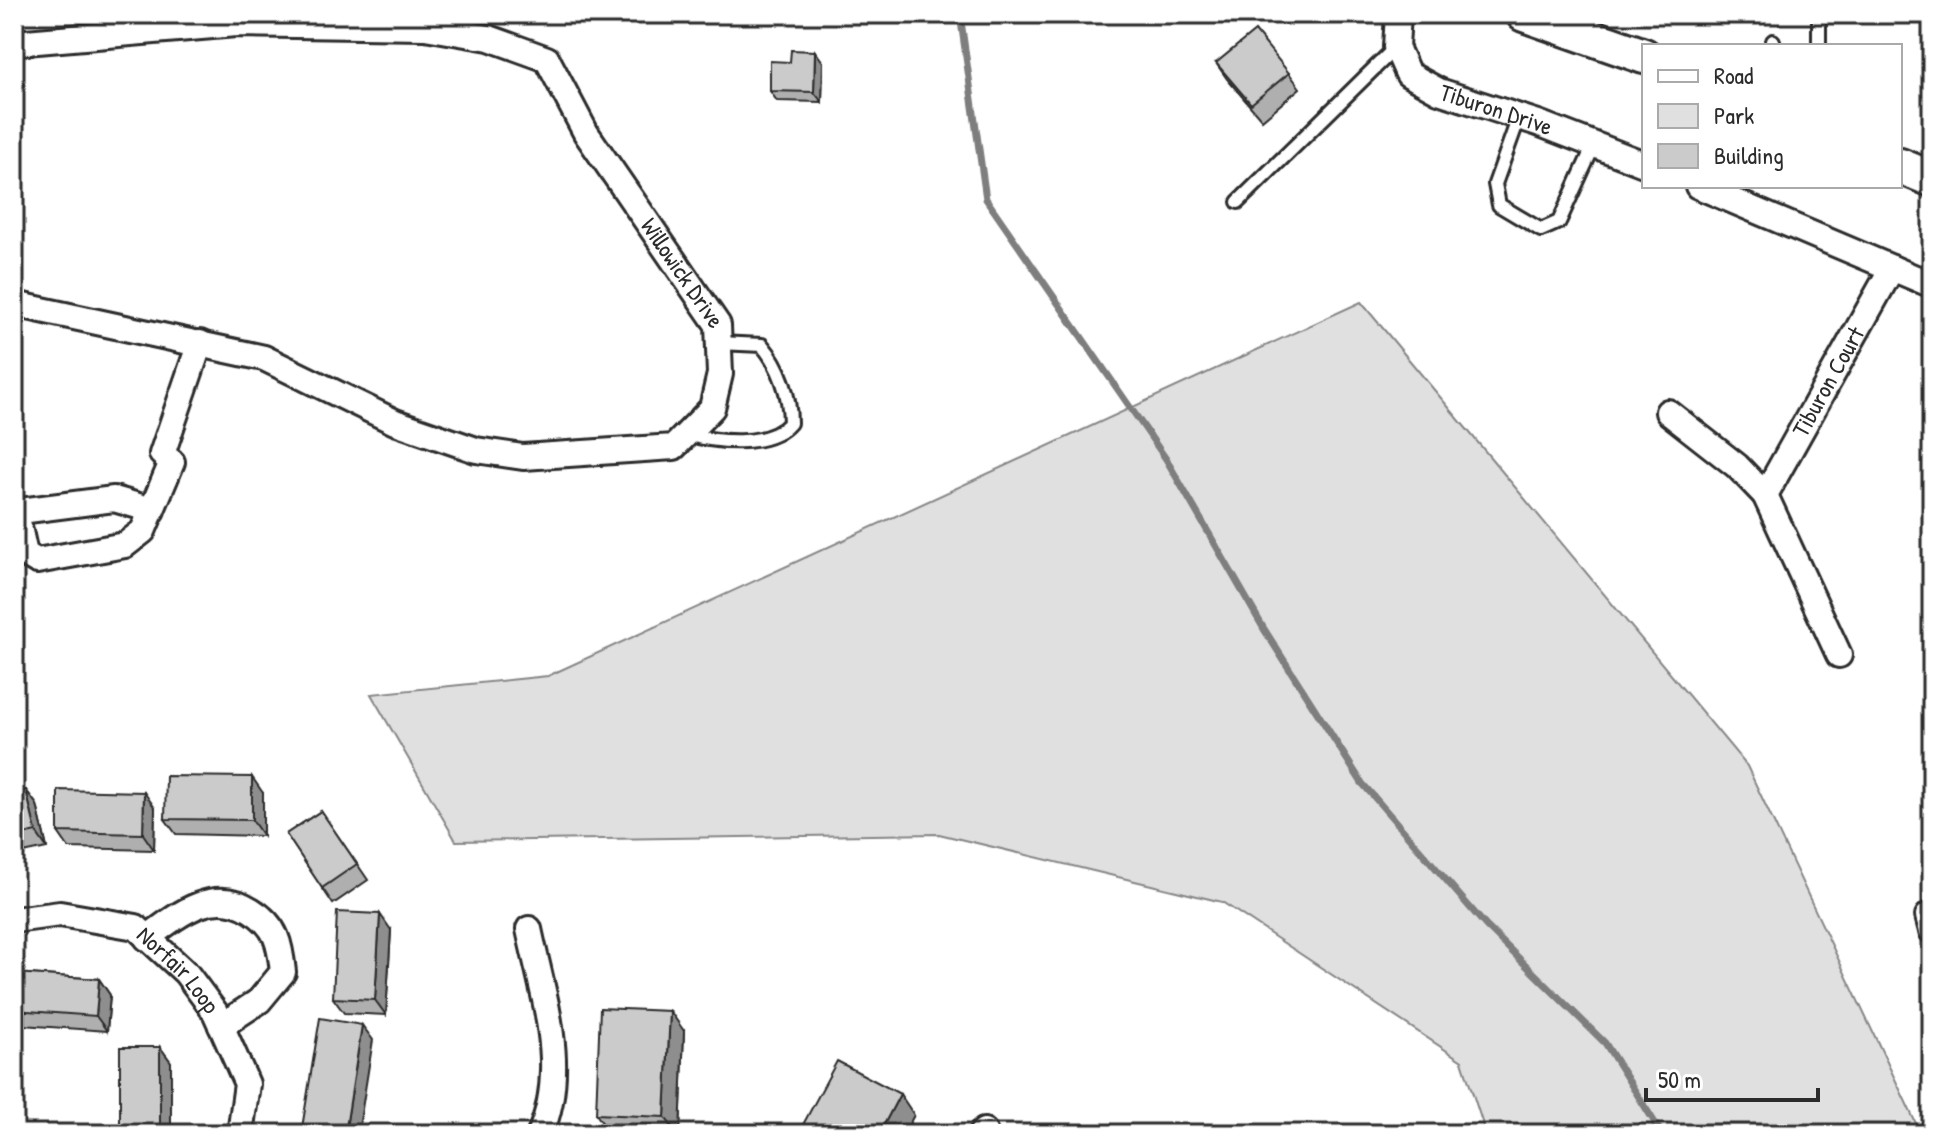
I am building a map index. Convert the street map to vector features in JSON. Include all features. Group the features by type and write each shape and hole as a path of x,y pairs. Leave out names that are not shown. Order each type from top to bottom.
{"street":[{"path":"1396,47 1398,14"},
{"path":"1524,14 1642,55"},
{"name":"Willowick Drive","path":"14,43 290,18 425,27 489,38 547,59 586,133 718,325 720,374 712,408 674,447 523,457 476,450 395,422 264,358 14,304"},
{"name":"Tiburon Drive","path":"1396,47 1408,74 1439,91 1642,163"},
{"path":"1902,167 1932,179"},
{"path":"1703,188 1932,285"},
{"name":"Tiburon Court","path":"1765,495 1892,268"},
{"path":"152,510 114,499 20,511 18,522 25,554 37,561 125,545 143,531 152,510 172,462 162,454 200,343"},
{"path":"1668,412 1737,466 1765,495 1839,655"},
{"path":"147,938 180,912 216,899 238,901 269,921 279,942 283,972 259,1001 221,1026"},
{"path":"1932,913 1928,916 1932,931"},
{"name":"Norfair Loop","path":"14,920 60,914 136,927 186,973 221,1026 247,1084 240,1134"},
{"path":"529,929 555,1050 546,1119 540,1134"}],"lane":[{"path":"1819,14 1819,42"},
{"path":"1238,202 1396,47"},
{"path":"1519,117 1495,184 1499,205 1541,230 1559,222 1594,145"},
{"path":"686,434 711,441 740,441 784,431 790,423 790,409 775,360 762,345 719,343"}],"green space":[{"path":"1361,302 1747,766 1921,1134 1486,1134 1462,1061 1222,902 939,834 456,841 371,694 548,676"}],"building":[{"path":"1255,31 1289,73 1251,104 1216,63"},
{"path":"791,50 815,51 814,92 770,91 770,61 790,62"},
{"path":"166,776 252,777 252,820 165,819"},
{"path":"26,790 36,832 14,837 14,792"},
{"path":"58,790 144,792 143,834 58,832"},
{"path":"321,811 357,864 322,888 286,834"},
{"path":"337,912 380,914 375,1000 333,998"},
{"path":"14,973 99,979 96,1016 14,1010"},
{"path":"600,1008 670,1011 665,1117 596,1114"},
{"path":"320,1018 362,1025 345,1134 301,1134"},
{"path":"120,1047 160,1047 160,1132 120,1132"},
{"path":"837,1061 900,1094 879,1134 798,1134"}],"waterway":[{"path":"960,14 986,199 1166,459 1264,629 1362,783 1486,926 1605,1043 1662,1134"}]}
